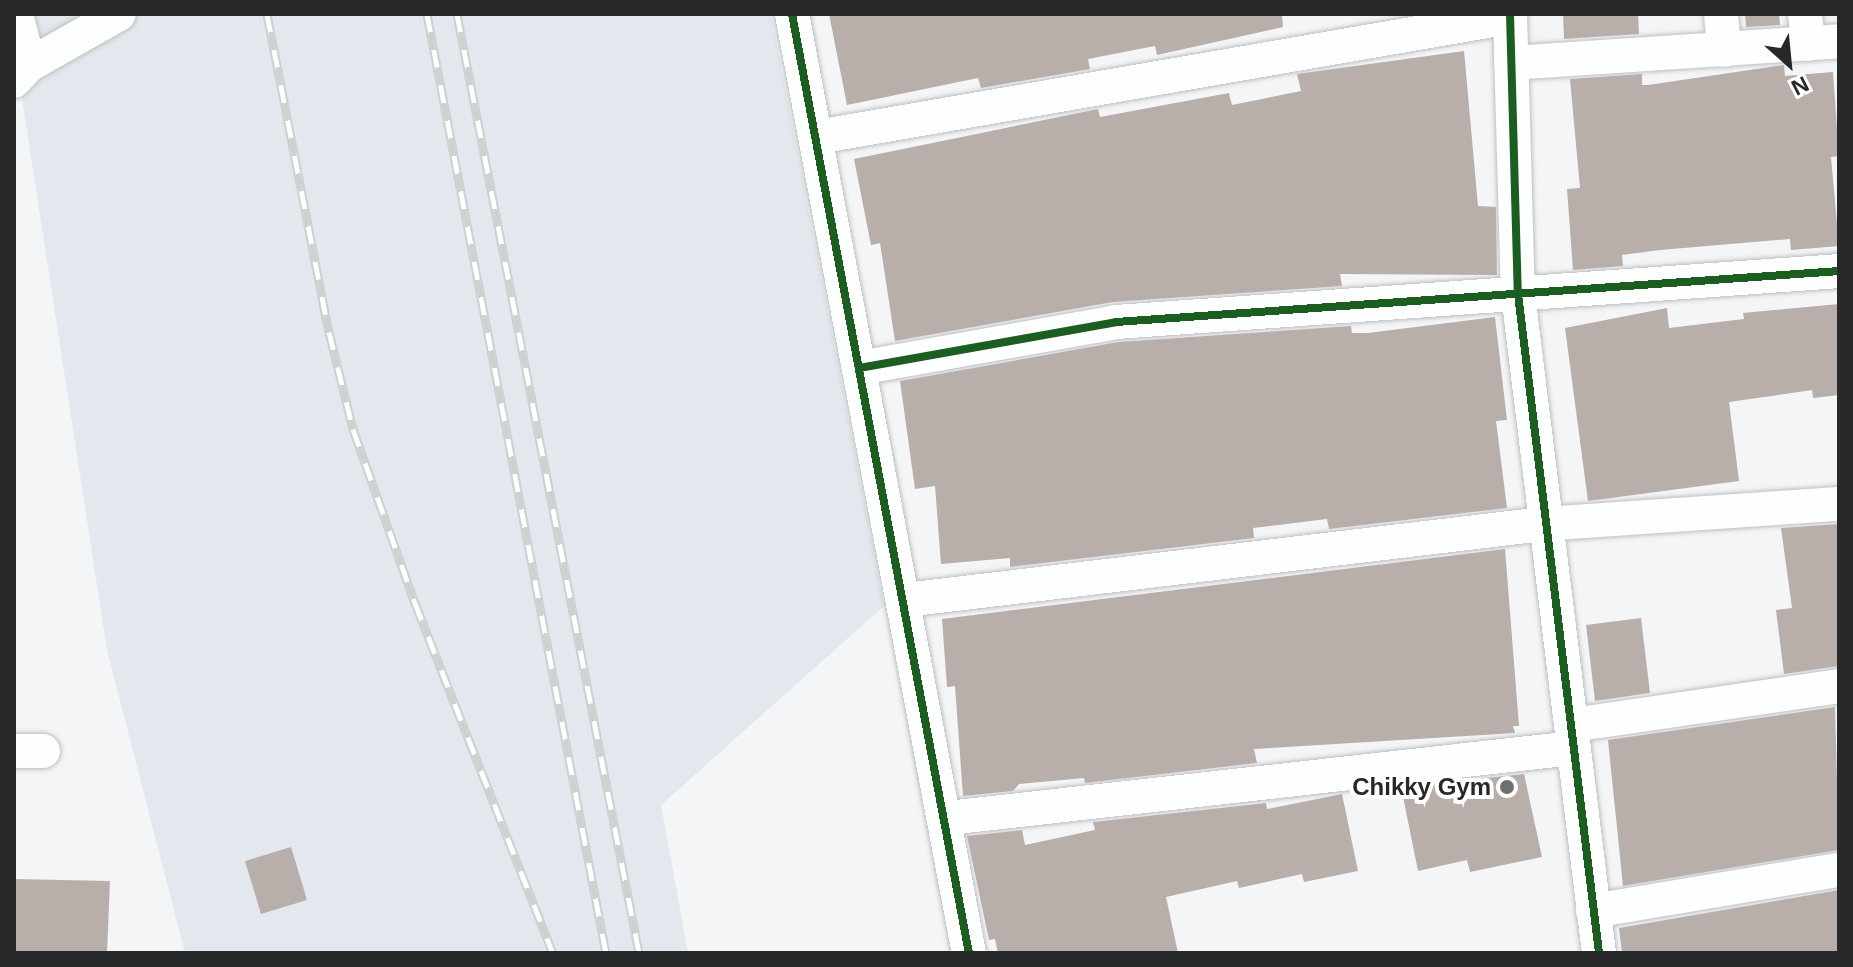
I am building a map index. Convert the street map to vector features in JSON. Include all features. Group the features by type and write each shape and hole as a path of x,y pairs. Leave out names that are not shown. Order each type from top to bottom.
{"street":[{"path":"16,14 22,73 119,14"},
{"path":"792,14 948,818 969,953"},
{"path":"1721,14 1724,50"},
{"path":"817,137 1510,15 1518,294 1543,524 1599,953"},
{"path":"1511,63 1724,50 1818,33"},
{"path":"859,368 1116,322 1839,271"},
{"path":"905,600 1543,524 1839,504"},
{"path":"948,818 1572,736 1839,686"},
{"path":"1593,911 1839,870"}],"shaded area":[{"path":"14,14 771,14 884,606 661,805 688,953 185,953 107,650 14,46"}],"building":[{"path":"829,14 1282,14 1283,27 1157,55 1155,46 1088,59 1090,69 981,88 978,78 847,105"},
{"path":"1563,14 1638,14 1639,34 1564,39"},
{"path":"1745,14 1779,14 1780,25 1746,27"},
{"path":"1464,51 1478,206 1496,207 1497,275 1340,274 1342,286 1113,302 895,341 880,243 871,245 854,159 1098,109 1100,117 1229,93 1232,105 1301,91 1297,74"},
{"path":"1784,65 1785,76 1833,72 1839,156 1831,157 1839,246 1791,250 1790,239 1660,250 1622,255 1623,266 1573,270 1567,189 1580,188 1570,79 1642,74 1642,85 1648,85"},
{"path":"1839,304 1839,395 1813,398 1812,390 1729,402 1739,481 1588,501 1565,328 1667,308 1669,328 1744,319 1743,313"},
{"path":"1495,317 1507,420 1496,421 1507,508 1329,529 1327,519 1253,528 1254,538 1010,567 1010,558 941,564 935,486 915,489 900,381 1118,342 1351,326 1352,333 1368,333"},
{"path":"1839,524 1839,666 1784,674 1776,610 1792,608 1781,528"},
{"path":"1505,549 1519,726 1513,726 1515,733 1254,749 1257,763 1085,783 1084,778 1019,784 1013,791 963,796 955,686 947,687 942,619"},
{"path":"1641,618 1650,693 1595,701 1586,625"},
{"path":"1835,707 1839,850 1623,886 1608,740"},
{"path":"1524,774 1542,857 1470,872 1467,860 1418,871 1401,787"},
{"path":"1342,794 1358,871 1304,882 1302,874 1239,888 1237,881 1166,897 1178,953 998,953 995,939 989,940 967,836 1022,830 1025,845 1095,830 1093,822 1266,803 1267,809"},
{"path":"291,847 307,900 261,914 245,861"},
{"path":"14,879 110,881 107,953 14,953"},
{"path":"1839,890 1839,953 1622,953 1619,928"}],"railway":[{"path":"267,14 329,332 353,429 415,603 553,953"},
{"path":"427,14 606,953"},
{"path":"457,14 639,953"}],"cycle path":[{"path":"792,14 969,953"},
{"path":"1510,14 1518,294 1599,953"},
{"path":"859,368 1116,322 1839,271"}],"place":[{"name":"Chikky Gym","path":"1507,787"}]}
